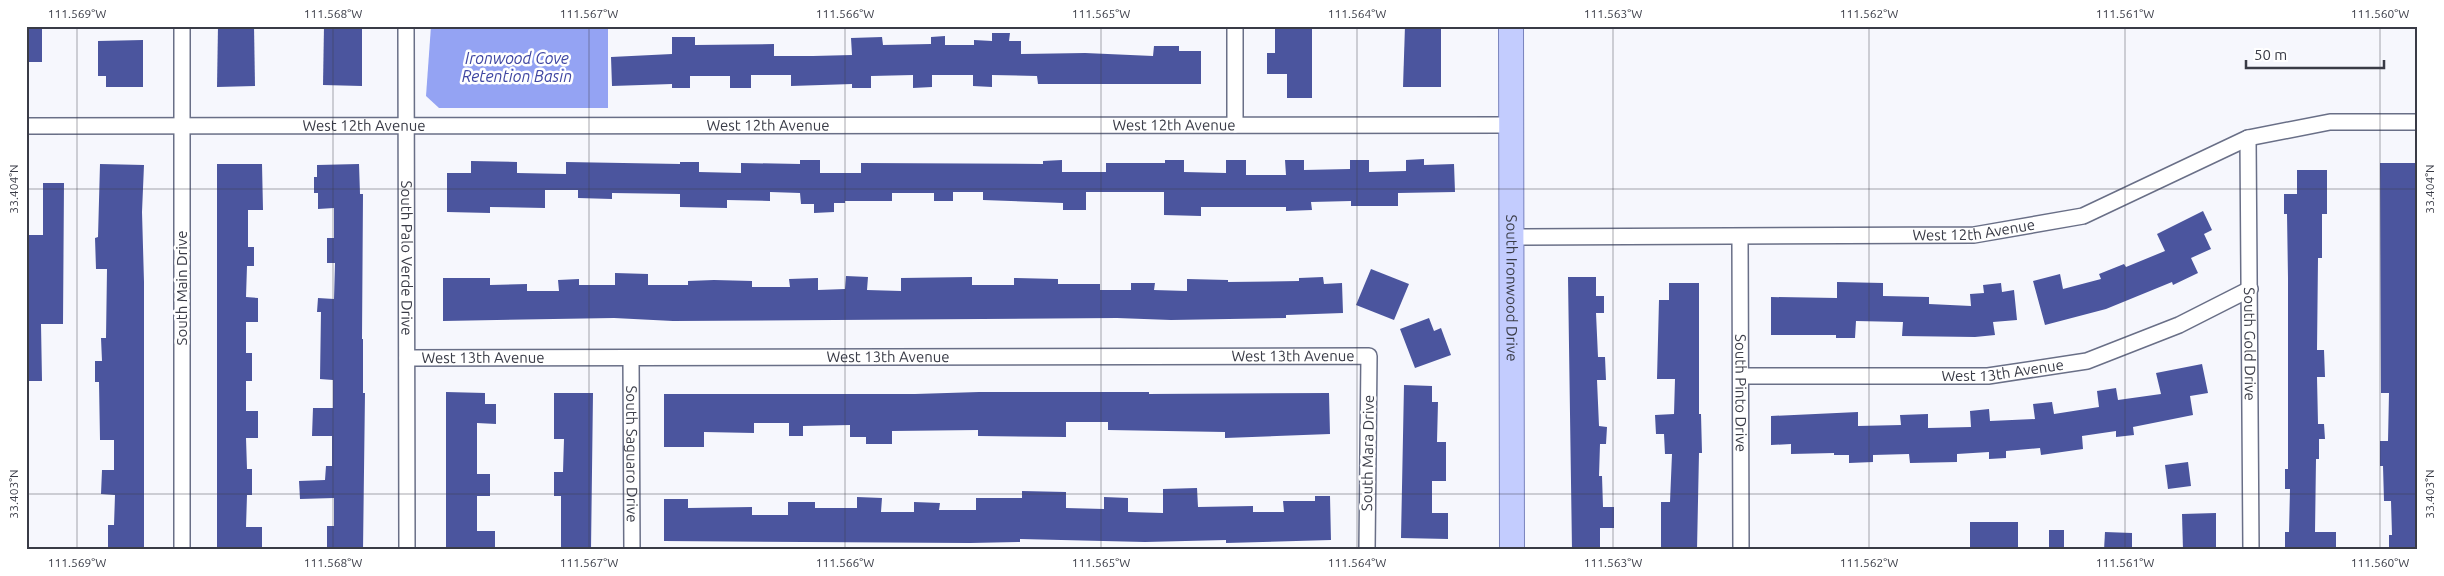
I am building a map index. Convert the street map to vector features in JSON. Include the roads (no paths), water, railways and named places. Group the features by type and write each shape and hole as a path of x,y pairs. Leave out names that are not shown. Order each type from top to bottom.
{"main road":[{"name":"South Ironwood Drive","path":"1511,26 1512,550"}],"street":[{"name":"South Main Drive","path":"182,26 182,550"},
{"name":"South Palo Verde Drive","path":"406,26 407,550"},
{"path":"1235,26 1235,125"},
{"name":"West 12th Avenue","path":"1512,237 1974,235 2083,216 2248,138 2330,122 2418,122"},
{"name":"West 12th Avenue","path":"26,126 1511,125"},
{"name":"South Gold Drive","path":"2248,138 2250,550"},
{"name":"South Pinto Drive","path":"1740,237 1741,550"},
{"name":"West 13th Avenue","path":"1741,376 1988,376 2087,360 2179,325 2250,288"},
{"name":"West 13th Avenue","path":"407,358 1369,356"},
{"name":"South Mara Drive","path":"1367,550 1369,356"},
{"name":"South Saguaro Drive","path":"631,358 632,550"}],"water":[{"name":"Ironwood Cove Retention Basin","path":"431,26 608,26 608,108 439,108 426,96"}]}
